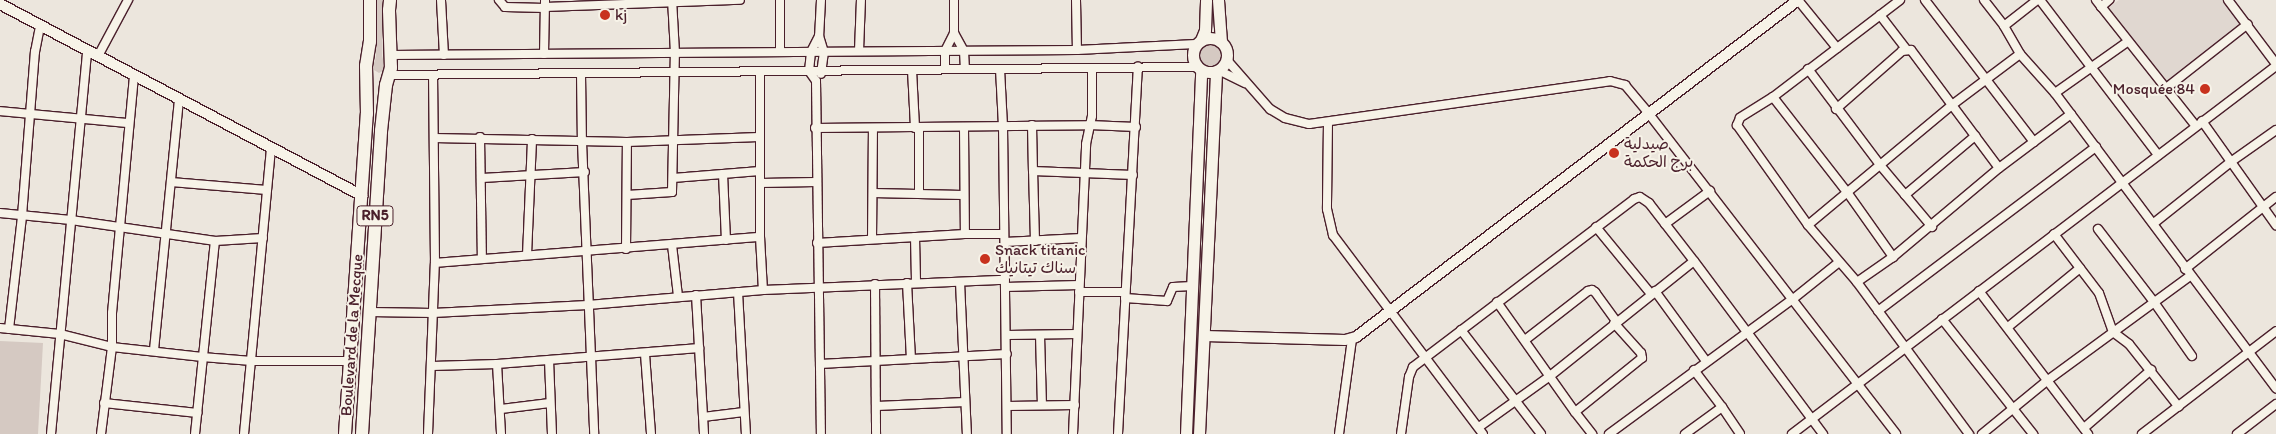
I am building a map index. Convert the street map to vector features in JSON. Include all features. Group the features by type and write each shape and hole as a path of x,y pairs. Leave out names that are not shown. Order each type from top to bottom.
{"main road":[{"name":"Boulevard de la Mecque","path":"345,434 367,114 366,66 370,42 370,0"},
{"name":"Boulevard de la Mecque","path":"362,434 383,99 392,68 390,55 390,0"},
{"path":"1186,434 1199,68 1192,53 1205,30 1206,0"},
{"path":"1199,434 1217,70 1226,59 1226,50 1221,42 1218,0"},
{"path":"1198,42 1208,37 1221,42"},
{"path":"366,66 368,74 374,79 382,79 389,75"},
{"path":"1199,68 1217,70"}],"street":[{"path":"98,56 128,0"},
{"path":"441,0 444,55"},
{"path":"498,0 505,7 600,2 740,0"},
{"path":"780,0 780,52"},
{"path":"816,81 824,71 824,52 820,36 821,0"},
{"path":"860,51 861,0"},
{"path":"945,69 945,51 954,34 954,0"},
{"path":"1076,0 1077,50"},
{"path":"1205,336 1352,339 1392,311 1798,0 1837,48"},
{"path":"1900,0 1808,69 1773,98 1740,118 1737,125 1808,225 1857,282 1969,434"},
{"path":"1925,0 2034,142"},
{"path":"1984,0 2004,26 2020,54 2055,93 2276,388"},
{"path":"2004,26 2039,0 2158,155"},
{"path":"2109,0 2098,3 2165,89 2232,161 2276,225"},
{"path":"1792,434 2275,68 2248,24 2228,0"},
{"path":"626,195 672,192 674,178 672,140 675,53 672,1"},
{"path":"0,4 362,196"},
{"path":"544,54 545,5"},
{"path":"1880,15 1906,50 1917,56 1999,168"},
{"path":"2165,89 2248,24"},
{"path":"9,329 22,216 35,52 40,26"},
{"path":"954,34 964,51 965,69"},
{"path":"820,36 811,52 809,71 816,81 815,128 821,434"},
{"path":"390,55 1077,50 1198,42"},
{"path":"2055,93 2127,42"},
{"path":"51,434 86,50"},
{"path":"1836,109 1906,50"},
{"path":"1808,225 1952,105 2020,54"},
{"path":"1226,59 1270,109 1285,118 1309,124 1610,81 1621,83 1629,88 1650,114 1896,434"},
{"path":"1118,434 1138,67"},
{"path":"389,75 1138,67 1199,68"},
{"path":"1073,434 1086,144 1092,116 1092,68"},
{"path":"1000,69 1003,126 1007,434"},
{"path":"1808,69 1836,109 1880,165 1932,226"},
{"path":"912,70 917,128 919,193"},
{"path":"1217,70 1252,89"},
{"path":"760,72 760,237 763,290"},
{"path":"581,74 594,434"},
{"path":"101,434 112,347 112,313 128,122 134,75"},
{"path":"428,434 435,262 433,75"},
{"path":"1773,98 1847,192 1893,257"},
{"path":"154,350 167,236 179,100"},
{"path":"0,111 128,122"},
{"path":"1857,282 1893,257 1999,168 2071,114"},
{"path":"1328,122 1327,209 1330,229 1336,240 1392,311 1481,431 1515,399 1550,376 1615,322 1694,261"},
{"path":"815,128 964,128 1032,125 1136,127"},
{"path":"1032,125 1036,241"},
{"path":"872,239 873,128"},
{"path":"964,128 963,195 965,234"},
{"path":"2154,223 2232,161 2276,130"},
{"path":"1905,195 1975,136"},
{"path":"434,138 532,138 582,142 627,142 759,137"},
{"path":"480,138 482,258"},
{"path":"527,255 532,138"},
{"path":"626,249 627,142"},
{"path":"1878,311 2096,147"},
{"path":"244,434 271,148"},
{"path":"1033,171 1133,175"},
{"path":"482,178 585,172"},
{"path":"674,178 760,172"},
{"path":"722,174 726,240"},
{"path":"171,182 267,190"},
{"path":"760,183 816,182"},
{"path":"1665,224 1710,191"},
{"path":"873,193 963,195"},
{"path":"1401,434 1411,370 1426,356 1596,227 1634,199 1640,197 1645,199 1694,261 1823,434"},
{"path":"1982,434 2048,380 2154,302 2262,207 2276,197"},
{"path":"0,213 120,226 167,236 215,241 263,238"},
{"path":"1596,227 1653,293 1706,361"},
{"path":"2098,230 2154,302 2192,356"},
{"path":"818,243 965,234 1036,241 1081,238"},
{"path":"2054,234 2102,299 2113,332 2129,344 2179,407"},
{"path":"435,262 626,249 760,237"},
{"path":"911,359 911,283 915,237"},
{"path":"195,434 215,241"},
{"path":"672,245 678,296"},
{"path":"1609,434 1706,361 1747,334 1839,262"},
{"path":"2008,327 2080,268"},
{"path":"370,312 433,313 588,305 763,290 960,282 1079,289 1167,301 1173,287 1192,286"},
{"path":"960,282 966,434"},
{"path":"875,284 876,434"},
{"path":"1525,340 1588,291 1592,290 1641,353 1642,358 1575,412"},
{"path":"1980,291 2086,431 2151,370"},
{"path":"738,292 746,434"},
{"path":"696,295 704,434"},
{"path":"1497,302 1592,434"},
{"path":"1942,319 2033,434"},
{"path":"0,328 60,334 112,347 154,350 202,357 252,361 349,362"},
{"path":"1461,330 1541,434"},
{"path":"2142,434 2276,331"},
{"path":"1007,335 1076,334"},
{"path":"1040,335 1042,405"},
{"path":"1339,434 1352,339"},
{"path":"432,366 497,364 590,356 645,354 698,348"},
{"path":"645,354 651,434"},
{"path":"820,364 1007,354"},
{"path":"549,360 552,434"},
{"path":"497,364 501,434"},
{"path":"1694,370 1740,434"},
{"path":"877,406 965,402"},
{"path":"104,403 197,413"},
{"path":"501,409 550,403"},
{"path":"2237,434 2276,404"},
{"path":"1007,406 1075,405"},
{"path":"1685,434 1722,407"},
{"path":"703,417 744,412"}],"shaded area":[{"path":"377,0 384,0 382,56 385,66 384,70 379,73 374,70 373,66 376,57"},
{"path":"2119,0 2222,0 2243,26 2166,84 2107,9"},
{"path":"1212,42 1221,46 1225,55 1221,64 1212,68 1203,64 1199,55 1203,46"},
{"path":"0,341 43,343 38,434 0,434"}],"place":[{"name":"kj","path":"605,15"},
{"name":"Mosquée 84","path":"2205,89"},
{"name":"صيدلية برج الحكمة","path":"1614,153"},
{"name":"Snack titanic سناك تيتانيك","path":"985,259"}]}
